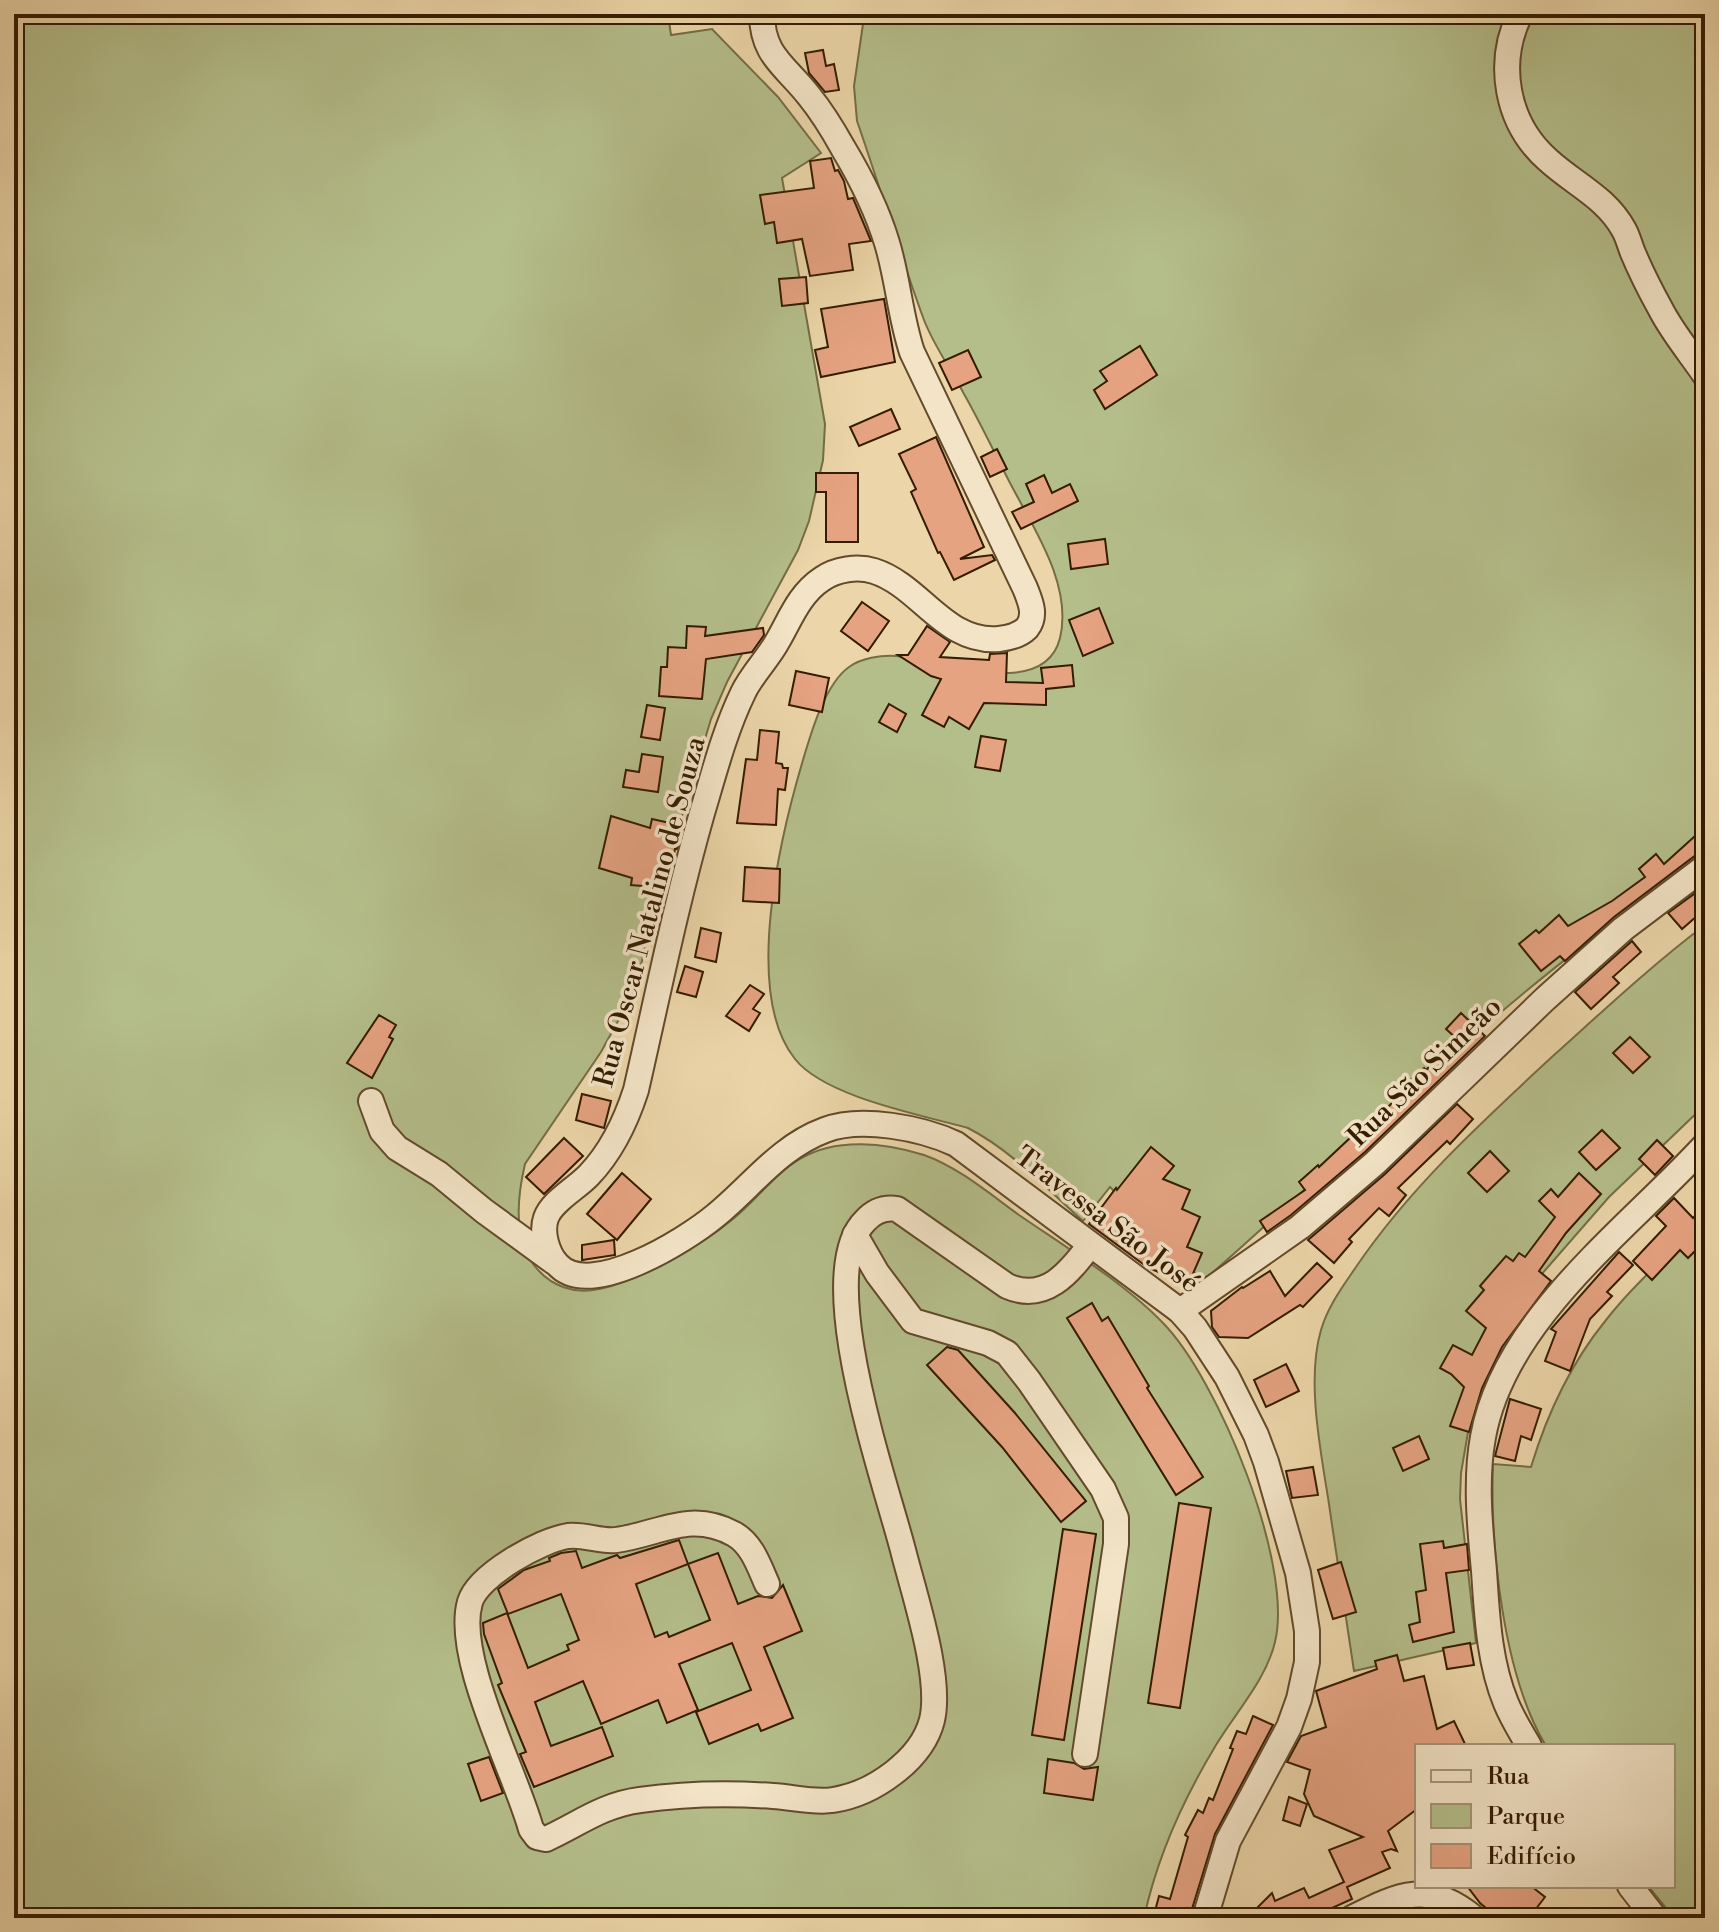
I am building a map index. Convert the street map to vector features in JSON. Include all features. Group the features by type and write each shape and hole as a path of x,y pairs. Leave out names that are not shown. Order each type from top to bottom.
{"street":[{"name":"Rua Oscar Natalino de Souza","path":"556,1262 546,1238 547,1215 590,1174 629,1112 690,856 734,713 744,690 770,655 800,601 822,579 834,573 861,569 891,579 942,619 973,637 995,639 1015,635 1026,628 1032,614 1025,588 912,352 903,324 888,245 867,194 843,148 809,96 771,54 764,38 762,14"},
{"path":"1520,14 1509,39 1505,68 1508,89 1521,126 1531,143 1549,161 1597,195 1612,212 1662,312 1705,375"},
{"name":"Rua São Simeão","path":"1180,1311 1300,1227 1375,1163 1545,999 1623,929 1705,867"},
{"path":"371,1101 382,1131 397,1148 439,1174 556,1262"},
{"name":"Travessa São José","path":"556,1262 570,1273 594,1276 621,1269 650,1256 715,1216 773,1160 807,1137 838,1126 882,1126 927,1133 956,1144 1180,1311 1210,1349 1256,1435 1284,1518 1298,1573 1308,1646 1305,1673 1294,1712 1228,1841 1205,1918"},
{"path":"1528,1744 1506,1704 1492,1652 1480,1503 1483,1433 1503,1378 1532,1328 1579,1273 1705,1145"},
{"path":"767,1584 755,1557 741,1538 713,1526 685,1522 616,1540 578,1536 558,1538 535,1548 479,1584 469,1605 472,1665 537,1837 543,1840 549,1838 593,1813 638,1800 722,1795 823,1801 842,1798 874,1785 908,1760 927,1733 934,1701 928,1657 883,1473 859,1394 852,1354 848,1256 855,1235 869,1216 887,1207 897,1209 1007,1286 1025,1292 1044,1289 1059,1281 1090,1245"},
{"path":"855,1235 877,1273 913,1321 988,1343 1007,1353 1088,1464 1113,1507 1117,1525 1116,1544 1085,1754"},
{"path":"1632,1888 1655,1918"},
{"path":"1352,1918 1392,1899 1417,1893 1440,1896 1474,1918"}],"green space":[{"path":"14,14 668,14 671,35 712,29 778,97 821,153 782,178 825,424 823,460 809,521 798,550 727,682 711,719 655,906 635,990 601,1052 525,1164 519,1206 521,1234 530,1260 551,1281 578,1290 609,1287 647,1272 704,1240 733,1219 782,1172 814,1152 829,1147 861,1144 894,1147 937,1160 961,1174 1113,1280 1163,1323 1206,1386 1247,1474 1273,1567 1278,1608 1271,1656 1258,1683 1216,1745 1193,1786 1164,1850 1144,1918 14,1918"},
{"path":"862,14 1705,14 1705,853 1512,1002 1203,1281 1110,1187 1083,1221 1014,1159 968,1128 876,1103 828,1084 795,1059 779,1030 771,995 768,955 777,870 806,749 833,685 854,664 884,656 988,672 1012,673 1034,668 1050,657 1060,638 1062,618 1061,597 1048,556 976,415 928,330 898,246 857,121 854,86"},
{"path":"1705,925 1705,1105 1609,1197 1527,1291 1472,1409 1461,1473 1460,1499 1476,1643 1354,1671 1316,1417 1317,1350 1328,1313 1377,1237 1449,1155 1609,1005"},
{"path":"1705,1219 1705,1918 1674,1918 1650,1888 1675,1888 1675,1744 1545,1744 1519,1684 1510,1647 1502,1609 1494,1533 1493,1464 1531,1467 1561,1390 1593,1336 1654,1268"}],"building":[{"path":"823,50 826,66 834,64 839,90 825,92 809,73 805,53"},
{"path":"831,158 835,171 838,170 844,181 848,199 853,198 871,241 849,244 853,270 810,276 802,239 777,243 774,222 765,224 760,195 814,188 810,161"},
{"path":"806,277 808,303 782,306 779,279"},
{"path":"884,299 895,362 821,377 815,350 828,347 821,309"},
{"path":"1140,346 1157,375 1105,409 1094,390 1107,381 1100,371"},
{"path":"968,350 981,377 952,390 939,363"},
{"path":"891,409 900,429 859,446 850,427"},
{"path":"936,437 984,547 960,559 992,555 995,560 954,580 938,553 911,492 916,489 899,454"},
{"path":"997,449 1007,469 990,477 981,457"},
{"path":"816,473 858,473 858,542 826,542 826,492 816,492"},
{"path":"1044,475 1052,493 1070,484 1078,501 1021,529 1012,512 1034,502 1026,484"},
{"path":"1105,539 1108,564 1071,569 1068,544"},
{"path":"862,602 889,621 868,651 841,631"},
{"path":"1099,608 1113,643 1083,656 1069,620"},
{"path":"687,626 706,627 705,636 763,628 764,635 752,652 706,659 702,699 659,696 661,667 667,667 668,647 686,648"},
{"path":"927,626 950,642 940,657 989,660 990,654 1007,653 1006,682 1043,683 1041,668 1072,665 1074,686 1046,689 1046,705 984,703 969,729 949,717 944,727 922,715 941,679 898,655 908,655"},
{"path":"796,671 829,678 822,712 789,705"},
{"path":"889,704 906,714 897,732 879,722"},
{"path":"647,705 665,708 660,740 641,737"},
{"path":"760,730 779,732 776,763 788,768 785,790 778,789 776,825 737,823 746,759 757,760"},
{"path":"981,736 1006,740 1000,771 975,767"},
{"path":"642,754 663,757 658,792 623,787 626,770 639,772"},
{"path":"611,816 650,828 652,819 683,826 667,888 631,885 632,878 599,868"},
{"path":"1705,827 1705,852 1696,855 1614,917 1565,961 1560,956 1541,971 1519,944 1536,930 1539,933 1559,915 1568,926 1612,901 1645,877 1639,869 1656,854 1664,864"},
{"path":"745,867 780,869 779,903 743,901"},
{"path":"1705,886 1705,909 1682,929 1668,913"},
{"path":"701,928 721,933 716,962 695,957"},
{"path":"1632,941 1641,952 1613,977 1619,983 1591,1009 1575,992"},
{"path":"685,966 703,972 696,997 677,992"},
{"path":"750,985 764,994 753,1009 760,1013 749,1031 726,1016"},
{"path":"1461,1013 1485,1036 1365,1152 1267,1232 1260,1221 1305,1190 1299,1182 1366,1123 1369,1126 1403,1092 1400,1089 1458,1040 1446,1029"},
{"path":"379,1015 396,1025 389,1037 393,1039 372,1078 347,1063"},
{"path":"1630,1037 1650,1057 1633,1073 1613,1053"},
{"path":"582,1094 611,1101 604,1128 576,1120"},
{"path":"1457,1104 1473,1119 1450,1144 1447,1141 1398,1188 1406,1195 1389,1216 1379,1208 1349,1239 1352,1242 1334,1263 1308,1240 1385,1174"},
{"path":"1602,1130 1620,1148 1596,1170 1579,1152"},
{"path":"564,1138 583,1156 544,1194 526,1177"},
{"path":"1657,1140 1673,1156 1655,1175 1639,1159"},
{"path":"1151,1147 1174,1166 1163,1179 1190,1190 1182,1209 1200,1217 1187,1247 1202,1253 1188,1285 1147,1267 1089,1224"},
{"path":"1490,1151 1509,1171 1487,1192 1468,1173"},
{"path":"622,1173 651,1199 617,1240 587,1214"},
{"path":"1579,1173 1601,1194 1566,1233 1539,1271 1551,1281 1502,1347 1482,1388 1469,1432 1450,1426 1464,1387 1440,1368 1453,1345 1472,1355 1486,1328 1466,1311 1484,1290 1480,1286 1506,1256 1513,1261 1519,1253 1525,1257 1555,1217 1539,1201 1551,1189 1558,1197"},
{"path":"1674,1198 1693,1218 1705,1206 1705,1241 1688,1258 1680,1250 1652,1280 1633,1261 1666,1226 1656,1216"},
{"path":"614,1240 615,1255 582,1260 582,1245"},
{"path":"1619,1252 1633,1265 1607,1292 1612,1296 1590,1319 1570,1371 1545,1361 1556,1332 1551,1329"},
{"path":"1317,1263 1332,1277 1303,1307 1300,1305 1248,1338 1219,1337 1212,1327 1211,1311 1242,1287 1270,1271 1285,1296"},
{"path":"1092,1303 1102,1321 1108,1317 1149,1386 1147,1388 1203,1477 1176,1495 1067,1318"},
{"path":"947,1347 958,1350 1015,1413 1086,1501 1061,1522 1002,1447 927,1365"},
{"path":"1286,1364 1299,1391 1266,1407 1254,1380"},
{"path":"1510,1399 1541,1409 1531,1440 1521,1436 1515,1461 1495,1456"},
{"path":"1419,1436 1429,1459 1403,1471 1393,1448"},
{"path":"1313,1467 1318,1495 1292,1498 1286,1471"},
{"path":"1179,1503 1211,1508 1180,1708 1148,1703"},
{"path":"1063,1529 1096,1534 1064,1740 1032,1735"},
{"path":"679,1540 688,1564 718,1553 738,1604 758,1596 772,1598 783,1585 802,1631 764,1647 793,1718 761,1731 758,1724 709,1744 696,1712 751,1690 732,1643 679,1664 698,1710 667,1723 658,1700 601,1724 583,1681 535,1702 551,1746 602,1727 613,1756 534,1787 520,1754 526,1752 498,1685 502,1683 483,1623 507,1613 528,1668 569,1650 567,1645 579,1640 561,1594 508,1614 498,1589 524,1570 550,1561 549,1558 561,1553 576,1551 582,1568 617,1555 620,1558","holes":["688,1564 710,1620 669,1637 667,1632 655,1637 636,1584"]},
{"path":"1443,1541 1444,1548 1467,1544 1469,1570 1446,1573 1454,1632 1413,1642 1409,1625 1420,1622 1416,1592 1426,1590 1420,1544"},
{"path":"1341,1562 1356,1612 1333,1619 1318,1570"},
{"path":"1470,1643 1474,1665 1447,1669 1443,1648"},
{"path":"1397,1655 1404,1681 1424,1676 1437,1729 1454,1721 1465,1744 1415,1744 1415,1811 1388,1831 1397,1851 1382,1852 1390,1868 1347,1887 1352,1899 1310,1918 1239,1918 1254,1911 1272,1893 1275,1901 1304,1888 1309,1898 1344,1882 1329,1850 1363,1837 1314,1816 1304,1794 1310,1770 1287,1762 1301,1736 1326,1727 1316,1691 1377,1669 1375,1661"},
{"path":"1253,1716 1273,1725 1215,1834 1192,1909 1188,1908 1185,1918 1154,1915 1159,1896 1170,1899 1188,1837 1185,1835 1198,1810 1203,1813 1209,1798 1213,1800 1237,1731 1246,1734"},
{"path":"489,1757 503,1793 481,1801 468,1764"},
{"path":"1048,1759 1074,1763 1084,1769 1098,1767 1093,1800 1044,1793"},
{"path":"1289,1797 1307,1804 1300,1826 1283,1820"},
{"path":"1469,1888 1534,1888 1545,1897 1529,1918 1498,1918"}]}
